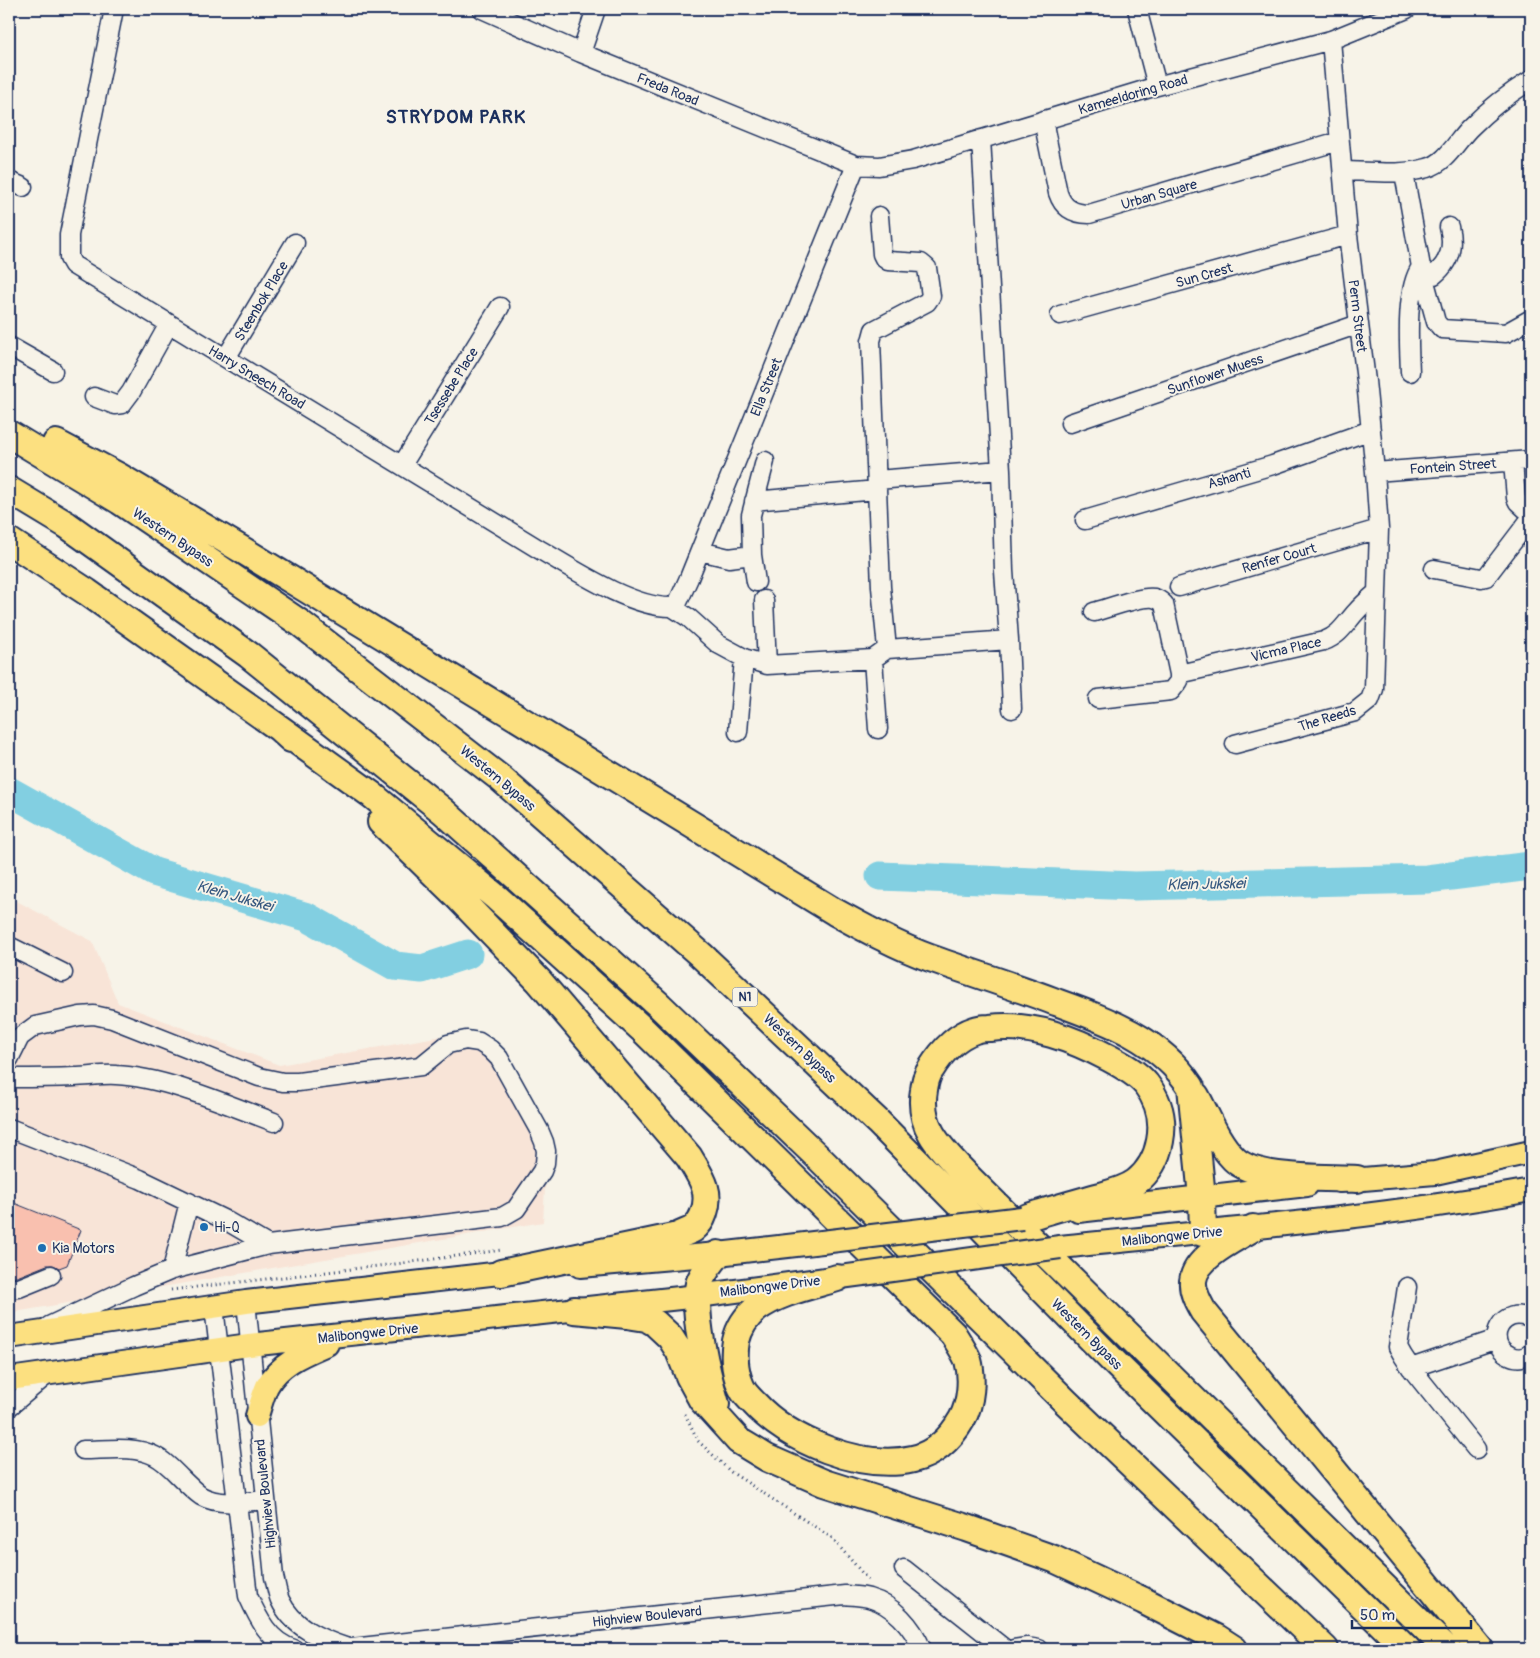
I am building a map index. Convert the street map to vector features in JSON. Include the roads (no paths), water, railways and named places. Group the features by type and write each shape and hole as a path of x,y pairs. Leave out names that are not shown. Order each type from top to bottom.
{"highway":[{"path":"9,419 118,476 194,521 835,912 883,939 1110,1022 1141,1039 1169,1060 1182,1073 1223,1144 1234,1159 1245,1167 1270,1175 1357,1179"},
{"name":"Western Bypass","path":"9,434 120,501 300,623 508,784 701,955 878,1122 1124,1372 1407,1649"},
{"path":"9,490 67,525 249,655 443,811 660,1006 821,1160 1066,1402 1325,1649"},
{"path":"9,541 102,603 372,795 498,898 642,1029 953,1334 968,1361 971,1380 970,1399 957,1428 943,1443 926,1455 914,1459 882,1461 860,1459 831,1450 802,1438 778,1425 744,1392 737,1373 734,1352 738,1332 746,1318 756,1309 770,1301 837,1278"},
{"path":"279,728 456,895 539,981 689,1157 704,1182 708,1196 702,1219 695,1228 678,1236 502,1261"},
{"path":"1025,1217 1134,1184 1142,1177 1157,1155 1163,1129 1159,1107 1145,1083 1123,1066 1087,1046 1031,1028 1007,1026 975,1030 954,1041 939,1056 926,1075 922,1101 925,1120 934,1140 970,1180 1447,1649"},
{"path":"1190,1087 1202,1197 1203,1232"},
{"path":"1253,1228 1207,1257 1197,1271 1193,1280 1193,1292 1203,1311 1480,1649"},
{"path":"718,1254 704,1273 699,1284 697,1308 706,1368 722,1421"},
{"path":"574,1310 646,1318 655,1323 670,1337 679,1350 689,1376 702,1400 739,1441 767,1458 824,1483 967,1528 1054,1559 1144,1600 1217,1638 1234,1649"}],"main road":[{"path":"9,1337 214,1307 502,1261 718,1254 1357,1179 1435,1173 1531,1152"},
{"name":"Malibongwe Drive","path":"9,1379 249,1345 698,1296 1060,1247 1253,1228 1450,1204 1531,1190"},
{"path":"257,1416 268,1386 281,1367 304,1354 348,1335"}],"street":[{"name":"Harry Sneech Road","path":"114,9 69,235 69,258 78,269 537,548 588,577 643,603 659,607 672,606"},
{"name":"Freda Road","path":"482,9 581,53 856,165"},
{"path":"581,53 596,9"},
{"path":"1137,9 1157,86"},
{"name":"Kameeldoring Road","path":"856,165 878,166 913,160 1157,86 1330,40 1407,9"},
{"name":"Perm Street","path":"1330,40 1348,235 1375,472 1378,530 1376,593"},
{"path":"1343,171 1404,173 1429,168 1444,159 1470,128 1531,80"},
{"name":"Urban Square","path":"1043,120 1061,202 1068,209 1080,214 1089,214 1339,141"},
{"path":"980,139 1001,470 1004,571 1012,710"},
{"name":"Ella Street","path":"672,606 679,600 700,551 856,165"},
{"path":"1404,173 1421,267 1436,322 1442,329 1506,332 1531,319"},
{"path":"878,730 881,587 872,334 874,330 927,302 931,296 925,265 921,263 888,261 884,258 882,254 879,216"},
{"path":"1421,267 1428,274 1434,275 1443,267 1449,254 1452,240 1449,227"},
{"name":"Sun Crest","path":"1060,315 1348,235"},
{"name":"Steenbok Place","path":"226,358 295,243"},
{"path":"1410,372 1410,308 1416,275 1421,267"},
{"name":"Tsessebe Place","path":"402,465 500,307"},
{"path":"94,397 115,405 122,404 131,392 169,324"},
{"name":"Sunflower Muess","path":"1070,423 1359,324"},
{"path":"9,346 53,371"},
{"name":"Ashanti","path":"1085,520 1274,465 1371,430"},
{"path":"756,582 752,555 750,515 765,460"},
{"name":"Fontein Street","path":"1375,472 1531,460"},
{"path":"1513,462 1516,498 1531,514"},
{"path":"754,501 1001,470"},
{"path":"1434,569 1480,578 1486,577 1531,518"},
{"name":"Renfer Court","path":"1179,587 1378,530"},
{"path":"700,551 729,558 752,555"},
{"name":"Vicma Place","path":"1179,674 1324,641 1342,630 1356,612 1376,593"},
{"name":"The Reeds","path":"1235,744 1356,712 1370,700 1374,689 1376,593"},
{"path":"1094,612 1152,598 1164,604 1179,674 1179,681 1171,691 1098,699"},
{"path":"764,600 767,665"},
{"path":"672,606 689,618 718,644 744,658 767,665 1009,640"},
{"path":"738,732 744,658"},
{"path":"9,946 63,973"},
{"path":"9,1059 14,1034 35,1026 80,1016 94,1015 112,1019 259,1076 282,1082 298,1082 421,1066 448,1044 466,1040 479,1042 499,1058 539,1130 546,1151 542,1171 516,1209 502,1217 268,1244 172,1270 34,1333"},
{"path":"9,1078 116,1075 141,1078 163,1083 274,1122"},
{"path":"9,1128 140,1179 268,1244"},
{"path":"172,1270 188,1202"},
{"path":"9,1288 19,1288 51,1275"},
{"path":"1407,1287 1398,1347 1411,1368 1476,1449"},
{"name":"Highview Boulevard","path":"246,1302 274,1577 280,1600 294,1620 317,1637 345,1649 845,1595 869,1598 885,1606 902,1618 915,1634 922,1649"},
{"name":"Highview Boulevard","path":"214,1307 248,1596 259,1622 271,1636 294,1649"},
{"path":"1531,1319 1524,1315 1508,1318 1501,1323 1497,1339 1505,1354 1521,1358 1531,1353"},
{"path":"1411,1368 1497,1339"},
{"path":"9,1407 48,1374"},
{"path":"83,1450 118,1449 143,1451 167,1464 201,1496 213,1500 237,1502 265,1500"},
{"path":"904,1569 1005,1649"},
{"path":"1014,1649 1027,1647 1039,1649"}],"waterway":[{"name":"Klein Jukskei","path":"9,791 154,872 307,917 395,966 422,969 468,954"},
{"name":"Klein Jukskei","path":"880,876 1135,886 1427,879 1531,866"}],"place":[{"name":"Hi-Q","path":"204,1227"},
{"name":"Kia Motors","path":"42,1248"}],"district":[{"name":"STRYDOM PARK","path":"456,116"}]}
